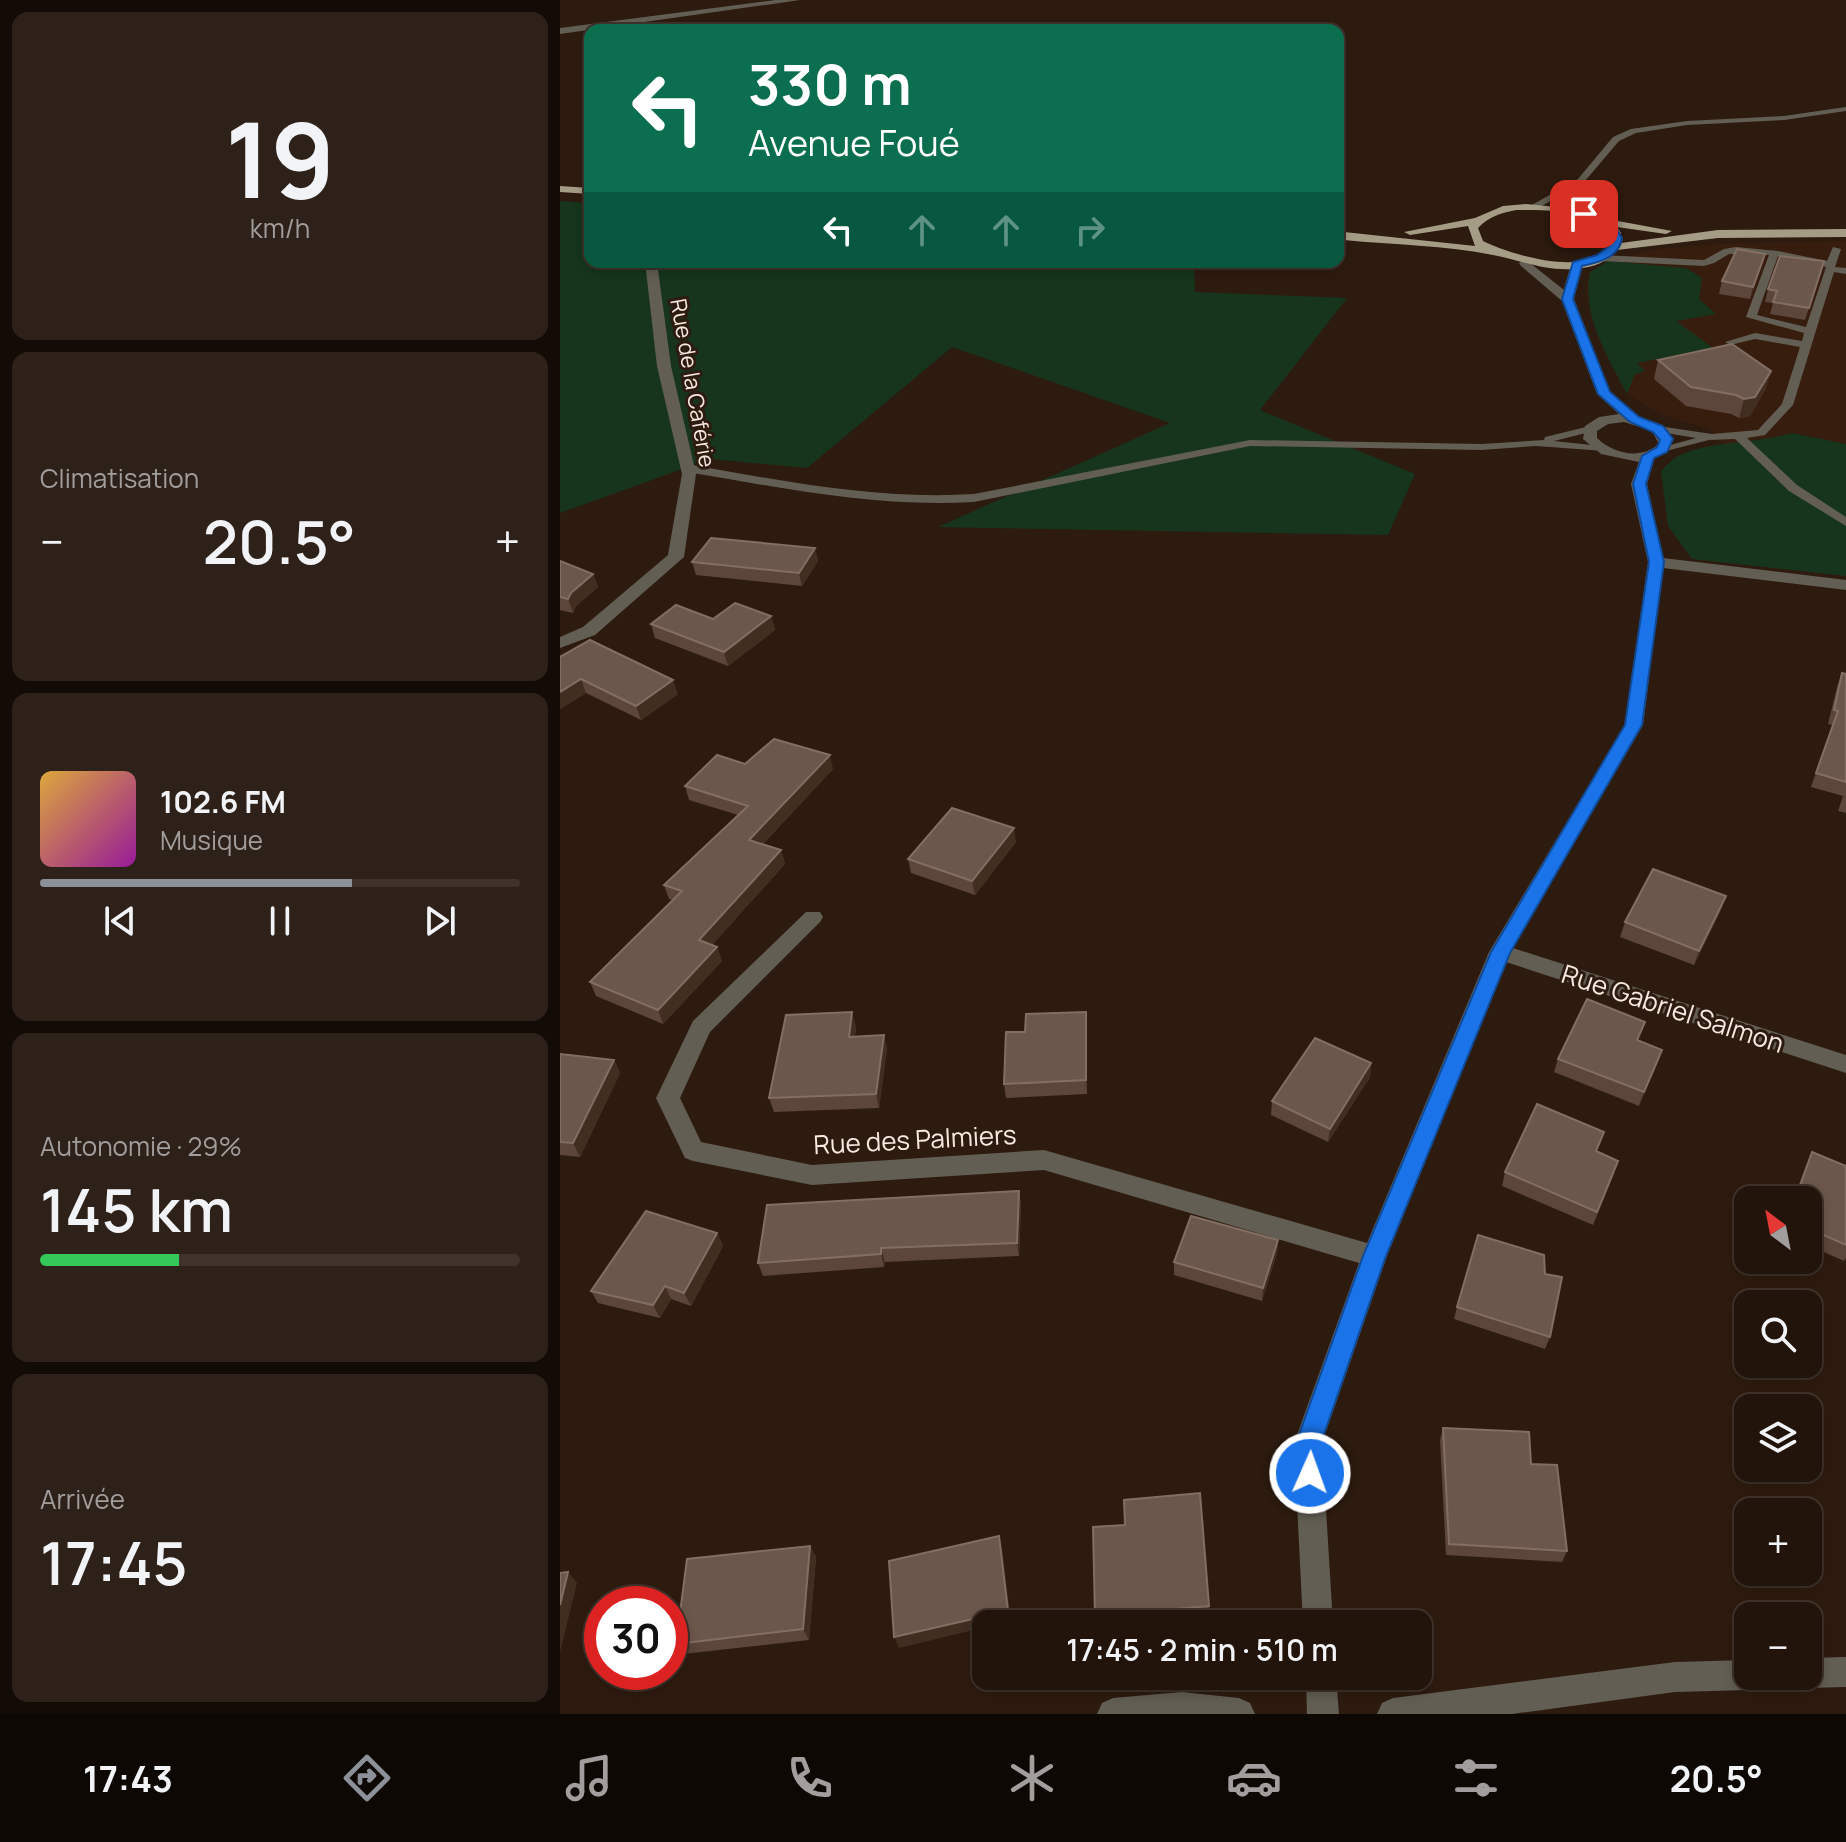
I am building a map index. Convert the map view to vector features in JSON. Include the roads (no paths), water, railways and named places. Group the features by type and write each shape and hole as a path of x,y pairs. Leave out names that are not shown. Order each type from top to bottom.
{"main road":[{"path":"560,189 584,191"},
{"path":"1344,236 1428,231 1477,221 1500,210 1535,206 1584,214 1632,228 1718,234 1846,233"},
{"path":"1477,221 1472,228 1473,236 1488,251"},
{"path":"1603,222 1616,238 1615,247"},
{"path":"1344,236 1488,251 1525,263 1577,264 1601,258 1615,247 1718,234"}],"street":[{"path":"613,24 796,0"},
{"path":"560,31 584,28"},
{"path":"1525,263 1568,299 1604,394 1634,420"},
{"path":"1568,299 1577,264"},
{"name":"Rue de la Caférie","path":"560,643 589,631 676,557 687,468 664,366 652,268"},
{"path":"1317,1610 1308,1443 1374,1256 1500,952 1634,725 1656,562 1639,484 1590,439 1604,394"},
{"path":"1593,426 1613,419 1634,420 1658,429 1666,439 1639,484"},
{"path":"1607,452 1655,453"},
{"path":"1656,562 1846,585"},
{"name":"Rue des Palmiers","path":"813,917 701,1027 668,1098 693,1151 812,1175 1044,1160 1374,1256"},
{"name":"Rue Gabriel Salmon","path":"1500,952 1846,1064"},
{"path":"1822,1673 1846,1672"},
{"path":"1393,1714 1675,1677 1734,1675"},
{"path":"1322,1690 1323,1714"},
{"path":"1113,1714 1182,1708 1239,1714"}],"lane":[{"path":"1535,206 1581,181 1616,139 1634,131 1687,123 1784,118 1846,109"},
{"path":"1581,181 1584,214"},
{"path":"1779,254 1841,247"},
{"path":"1658,429 1712,437 1761,433 1787,405 1830,267 1841,247"},
{"path":"1601,258 1704,263 1730,250 1779,254 1846,271"},
{"path":"1779,254 1751,317 1810,331"},
{"path":"1730,342 1755,336 1806,345"},
{"path":"1536,443 1593,426"},
{"path":"1655,453 1712,437"},
{"path":"1740,437 1793,488 1846,522"},
{"path":"687,468 877,499 938,502 974,498 1250,443 1481,447 1536,443 1607,452"}]}
